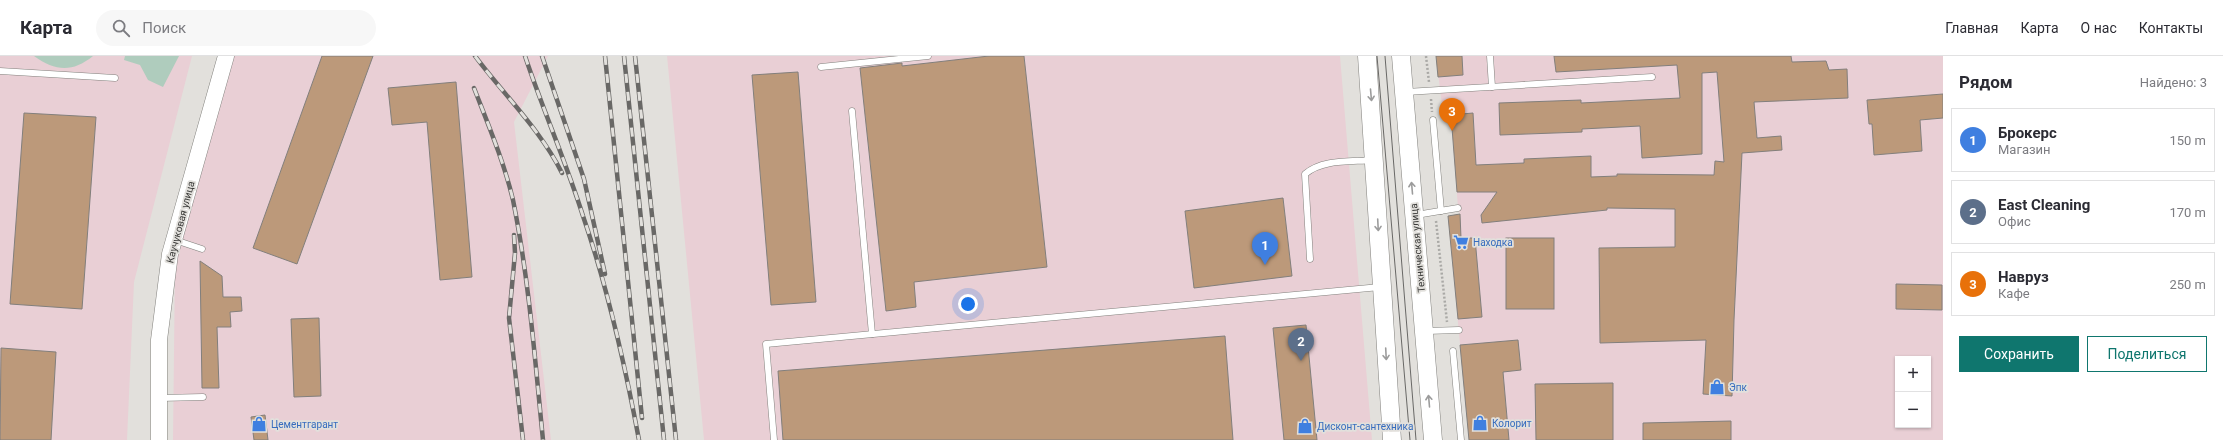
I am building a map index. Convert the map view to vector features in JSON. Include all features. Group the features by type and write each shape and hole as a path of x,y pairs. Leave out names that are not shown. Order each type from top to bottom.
{"main road":[{"path":"1367,56 1375,160 1392,440"},
{"name":"Техническая улица","path":"1401,56 1432,440"}],"street":[{"name":"Каучуковая улица","path":"158,440 159,340 170,254 226,56"}],"lane":[{"path":"821,67 928,56"},
{"path":"1490,56 1492,87"},
{"path":"0,71 115,78"},
{"path":"1405,92 1652,77"},
{"path":"852,111 872,334"},
{"path":"1433,120 1441,211"},
{"path":"1310,259 1305,174 1312,168 1323,164 1375,160"},
{"path":"1415,215 1458,208"},
{"path":"174,240 202,249"},
{"path":"774,440 766,344 1382,287"},
{"path":"1424,332 1459,330"},
{"path":"1453,352 1461,440"},
{"path":"159,398 203,397"}],"shaded area":[{"path":"0,56 192,56 134,282 127,440 0,440"},
{"path":"233,56 548,56 514,122 551,440 173,440 175,265"},
{"path":"667,56 1340,56 1372,440 704,440"},
{"path":"1436,56 1943,56 1943,440 1469,440 1448,216 1460,214 1458,208 1451,115 1443,114"}],"green space":[{"path":"34,56 93,56 78,65 64,68 49,65"},
{"path":"125,56 179,56 163,87 148,80 140,65 124,60"}],"building":[{"path":"322,56 373,56 297,264 253,248"},
{"path":"989,56 1024,56 1047,267 914,282 916,307 886,311 860,68 902,63 902,66"},
{"path":"1436,56 1462,56 1463,75 1438,77"},
{"path":"1554,56 1791,56 1792,62 1826,61 1829,70 1847,69 1848,98 1754,102 1757,138 1781,136 1782,150 1742,153 1732,396 1703,394 1706,340 1600,343 1599,248 1675,247 1675,209 1607,208 1607,210 1482,223 1481,215 1497,192 1457,192 1451,115 1473,113 1476,165 1524,163 1524,159 1591,156 1591,177 1617,176 1617,174 1714,175 1715,161 1724,162 1717,72 1702,73 1702,154 1642,158 1640,126 1582,129 1582,132 1500,135 1499,103 1581,100 1581,103 1680,98 1677,65 1556,72"},
{"path":"798,72 816,302 771,305 752,75"},
{"path":"456,82 472,277 440,280 427,122 392,125 388,88"},
{"path":"1943,94 1943,118 1920,120 1922,151 1874,155 1872,124 1869,124 1867,100"},
{"path":"24,113 96,117 82,309 10,304"},
{"path":"1283,198 1292,276 1194,288 1185,211"},
{"path":"1460,214 1461,238 1475,238 1482,317 1458,319 1448,216"},
{"path":"1506,238 1554,238 1554,309 1506,309"},
{"path":"200,261 222,276 223,297 241,297 242,311 230,312 231,327 217,327 219,388 202,388"},
{"path":"1896,284 1942,285 1942,310 1896,309"},
{"path":"319,318 321,396 294,397 291,319"},
{"path":"1306,325 1317,440 1284,440 1273,328"},
{"path":"1225,336 1233,440 783,440 778,371"},
{"path":"1518,340 1521,370 1503,372 1509,440 1469,440 1460,345"},
{"path":"1,348 56,352 51,440 0,440"},
{"path":"1613,383 1613,440 1536,440 1535,384"},
{"path":"265,415 268,440 254,440 251,417"},
{"path":"1731,421 1731,440 1643,440 1643,423"}],"tram line":[{"path":"1377,56 1410,440"},
{"path":"1385,56 1416,440"}],"railway":[{"path":"475,56 532,127 553,157 562,173"},
{"path":"525,56 562,156 592,244 622,355 639,440"},
{"path":"542,56 584,179 605,274"},
{"path":"605,56 642,418"},
{"path":"624,56 664,440"},
{"path":"635,56 676,440"},
{"path":"474,88 500,157 513,200 519,230 534,350 543,440"},
{"path":"514,235 515,253 509,318 523,440"}],"place":[{"name":"Навруз","path":"1452,131"},
{"name":"Находка","path":"1461,242"},
{"name":"Брокерс","path":"1265,265"},
{"name":"East Cleaning","path":"1301,361"},
{"name":"Эпк","path":"1717,387"},
{"name":"Колорит","path":"1480,423"},
{"name":"Цементгарант","path":"259,424"},
{"name":"Дисконт-сантехника","path":"1305,426"}]}
